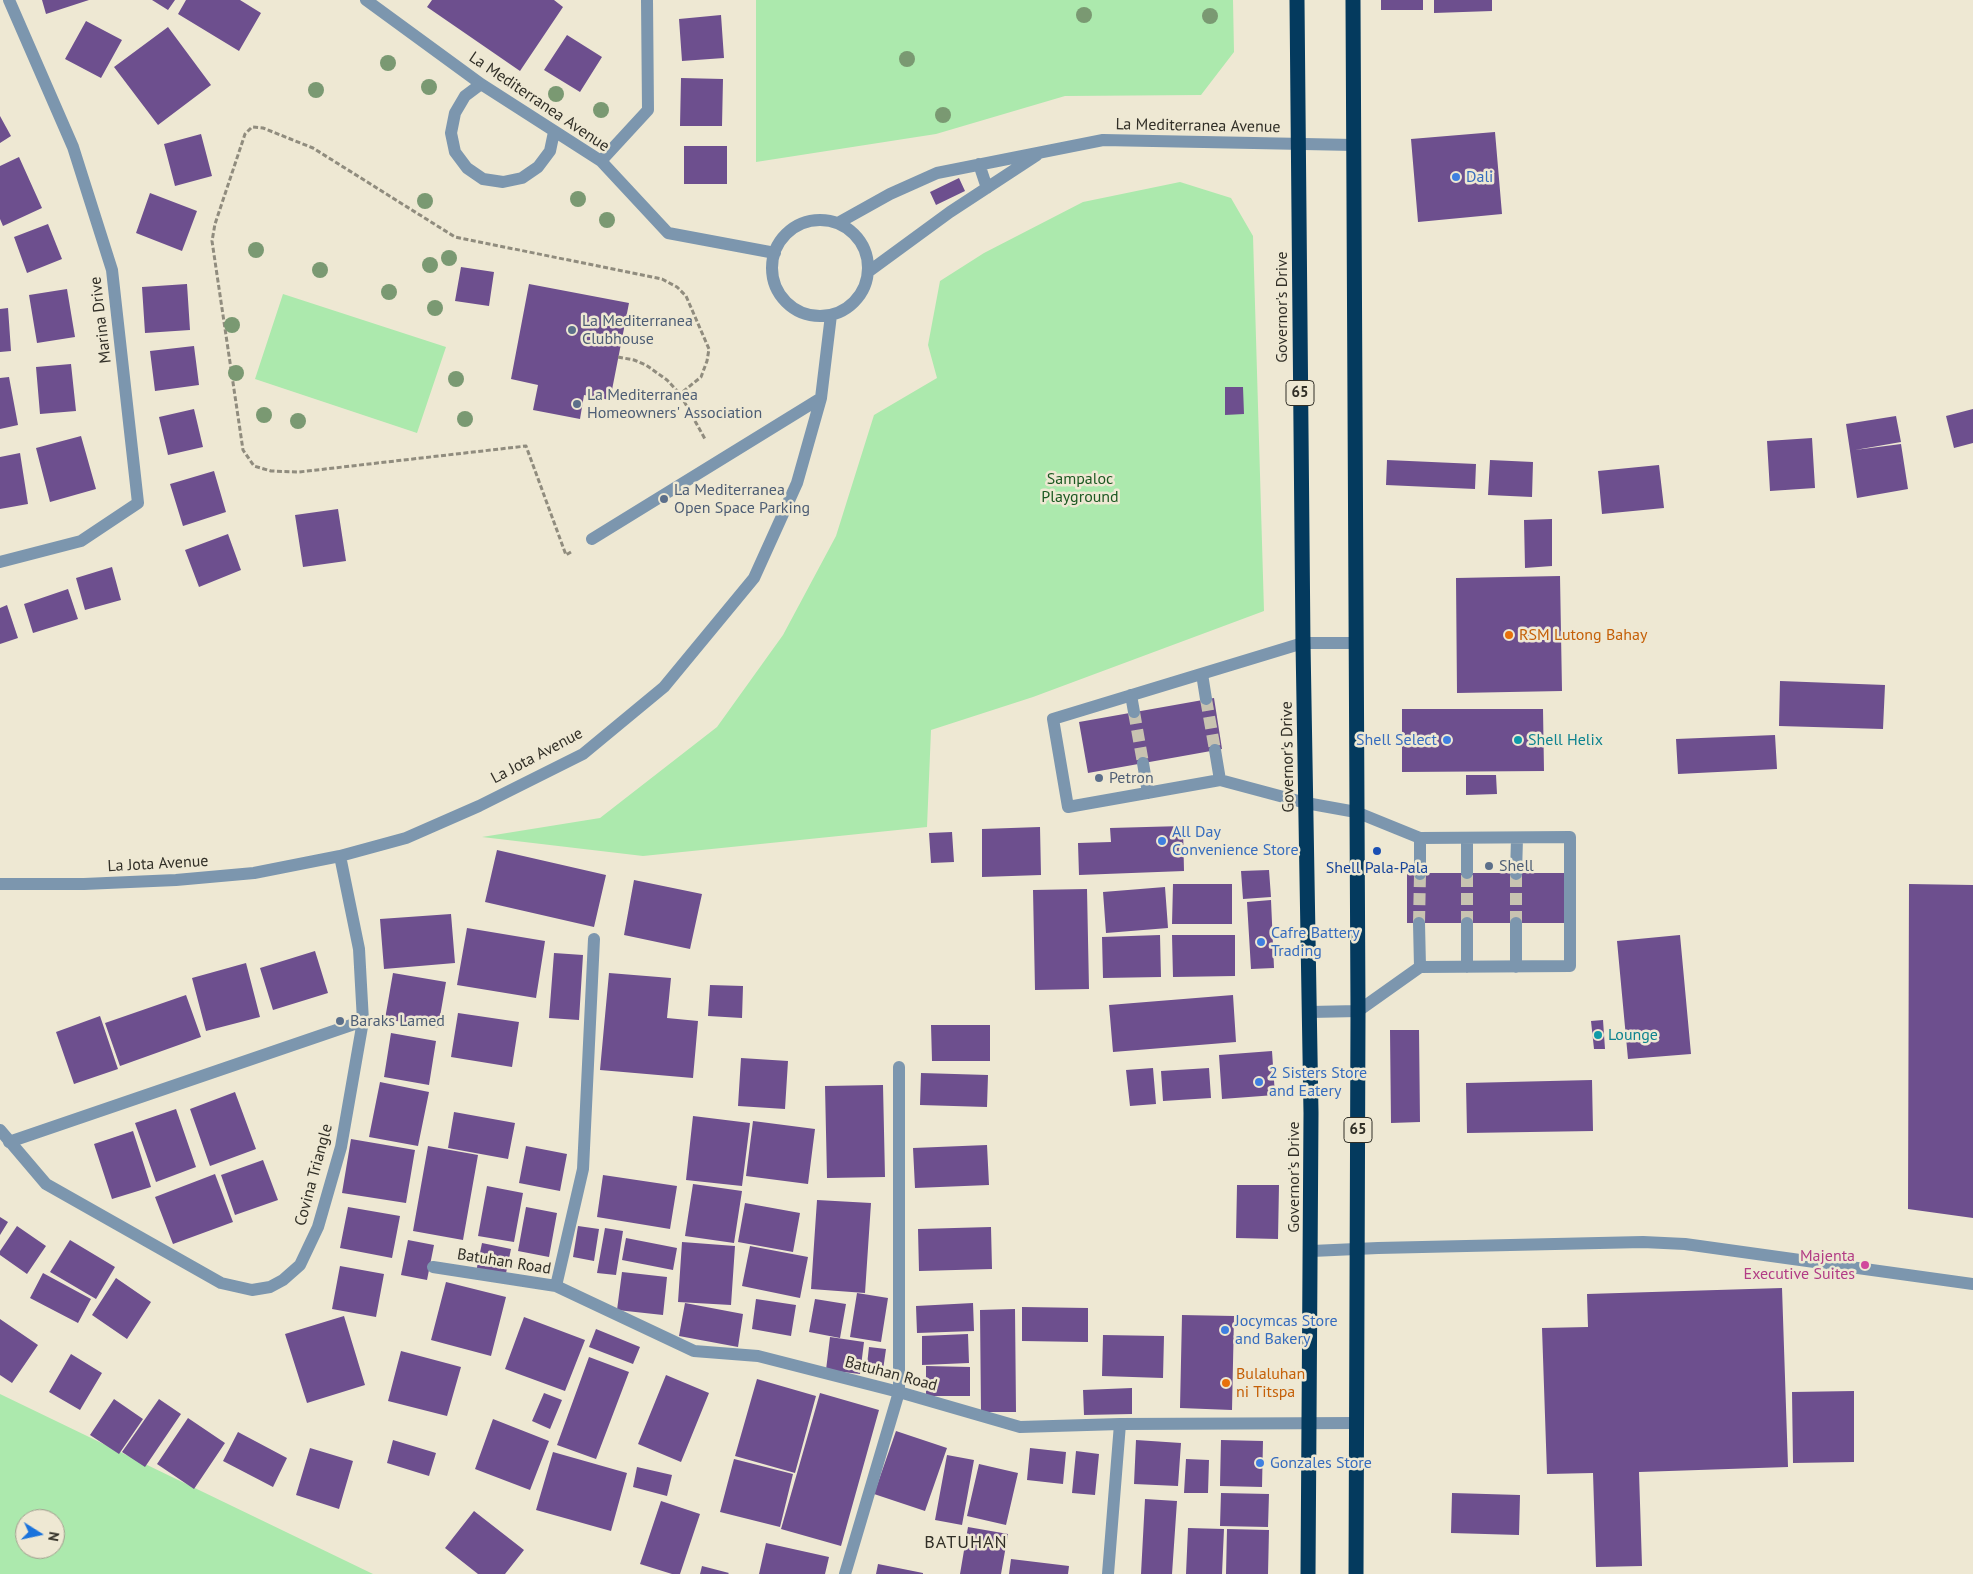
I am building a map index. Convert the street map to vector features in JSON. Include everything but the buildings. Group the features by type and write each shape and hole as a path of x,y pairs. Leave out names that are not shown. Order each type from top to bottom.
{"highway":[{"name":"Governor's Drive","path":"1297,0 1303,643 1310,1012 1312,1251 1308,1574"},
{"name":"65","path":"1353,0 1358,1011 1356,1574"}],"street":[{"name":"Marina Drive","path":"0,562 81,541 138,503 112,270 73,147 8,0"},
{"name":"La Mediterranea Avenue","path":"366,0 481,84 601,161 668,232 775,253"},
{"path":"601,161 648,110 647,0"},
{"path":"481,84 465,96 454,113 451,133 456,152 467,168 483,179 503,182 522,178 538,167 550,151 554,132"},
{"name":"La Mediterranea Avenue","path":"838,223 890,194 938,172 1103,140 1354,145"},
{"name":"La Mediterranea Avenue","path":"868,272 1043,151"},
{"path":"979,164 987,188"},
{"path":"823,220 838,223 851,231 862,243 867,258 868,272 864,287 856,300 845,309 831,315 816,316 802,312 790,305 781,294 775,282 772,268 775,253 782,239 793,228 807,222 823,220"},
{"name":"La Jota Avenue","path":"0,884 84,884 176,880 254,873 340,856 406,838 479,806 583,754 664,687 754,578 797,483 821,398 831,315"},
{"path":"592,539 821,398"},
{"path":"1310,1012 1358,1011 1420,967 1570,966 1570,837 1420,838 1356,812 1306,803 1220,780 1068,807 1053,719 1303,643 1356,643"},
{"path":"1202,674 1206,699"},
{"path":"1131,695 1134,712"},
{"path":"1215,750 1220,780"},
{"path":"1143,763 1148,793"},
{"path":"1420,838 1420,874"},
{"path":"1467,838 1467,873"},
{"path":"1516,874 1517,838"},
{"name":"Covina Triangle","path":"0,1130 46,1184 222,1283 252,1290 270,1286 283,1280 300,1265 318,1228 341,1147 363,1021 359,949 340,856"},
{"path":"1419,923 1420,967"},
{"path":"1467,923 1467,967"},
{"path":"1516,923 1516,967"},
{"path":"556,1286 583,1168 594,939"},
{"path":"9,1142 363,1021"},
{"path":"845,1574 899,1392 898,1067"},
{"path":"1312,1251 1358,1248 1643,1242 1685,1244 1973,1284"},
{"name":"Batuhan Road","path":"432,1267 556,1286 694,1351 758,1356 899,1392 1020,1427 1120,1424 1357,1423"},
{"path":"1108,1574 1120,1424"}],"path":[{"path":"592,539 566,555 526,446 299,472 271,471 254,466 243,450 212,241 215,224 245,134 252,127 263,128 313,148 455,237 662,279 677,287 686,296 709,349 701,376 680,394"},
{"path":"618,357 634,360 646,365 667,380 680,394 718,461"}],"green space":[{"path":"756,0 1233,0 1234,52 1201,95 1065,96 936,134 756,162"},
{"name":"Sampaloc Playground","path":"1180,182 1231,198 1253,236 1264,611 1033,697 931,730 927,827 643,856 482,837 600,818 717,727 783,635 836,536 874,415 937,378 928,345 940,281 984,253 1083,202"},
{"path":"283,294 446,347 417,433 255,379"},
{"path":"0,1394 373,1574 0,1574"}],"tunnel":[{"path":"1206,699 1215,750"},
{"path":"1134,712 1143,763"},
{"path":"1467,873 1467,923"},
{"path":"1419,923 1420,874"},
{"path":"1516,874 1516,923"}],"place":[{"name":"Dali","path":"1456,177"},
{"name":"La Mediterranea Clubhouse","path":"572,330"},
{"name":"La Mediterranea Homeowners' Association","path":"577,404"},
{"name":"La Mediterranea Open Space Parking","path":"664,499"},
{"name":"RSM Lutong Bahay","path":"1509,635"},
{"name":"Shell Select","path":"1447,740"},
{"name":"Shell Helix","path":"1518,740"},
{"name":"Petron","path":"1099,778"},
{"name":"All Day Convenience Store","path":"1162,841"},
{"name":"Shell Pala-Pala","path":"1377,851"},
{"name":"Shell","path":"1489,866"},
{"name":"Cafre Battery Trading","path":"1261,942"},
{"name":"Baraks Lamed","path":"340,1021"},
{"name":"Lounge","path":"1598,1035"},
{"name":"2 Sisters Store and Eatery","path":"1259,1082"},
{"name":"Majenta Executive Suites","path":"1865,1265"},
{"name":"Jocymcas Store and Bakery","path":"1225,1330"},
{"name":"Bulaluhan ni Titspa","path":"1226,1383"},
{"name":"Gonzales Store","path":"1260,1463"}],"district":[{"name":"BATUHAN","path":"966,1543"}]}
